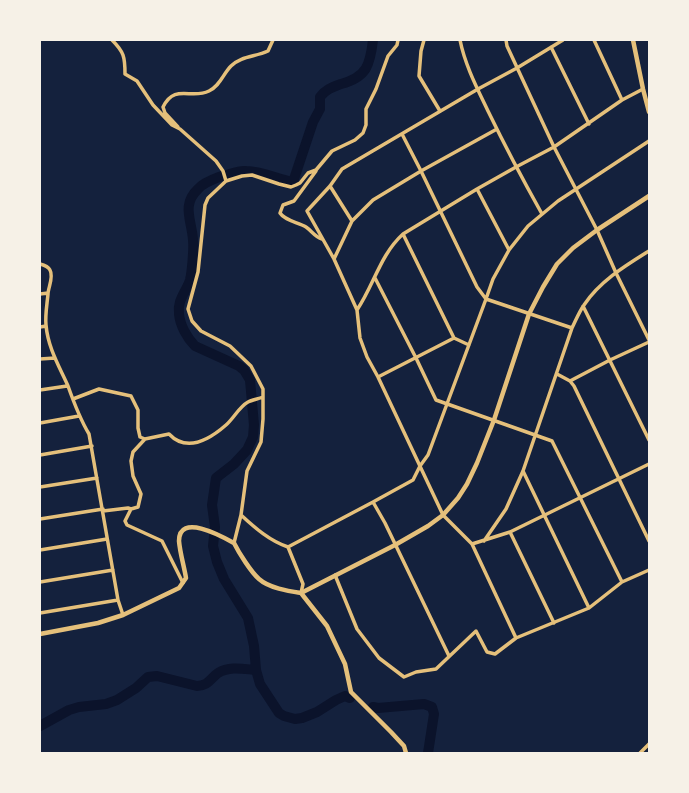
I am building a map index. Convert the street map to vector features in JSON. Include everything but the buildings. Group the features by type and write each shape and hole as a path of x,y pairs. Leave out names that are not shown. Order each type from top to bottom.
{"street":[{"path":"112,40 120,48 125,57 125,74 137,81 153,105 172,125 180,129"},
{"path":"226,179 216,161 180,129 165,113 163,107 167,99 174,95 181,93 201,94 209,91 221,81 230,66 246,57 268,51 273,40"},
{"path":"322,239 318,238 303,225 282,216 280,213 284,205 294,201 316,170 332,151 355,140 364,133 366,125 366,109 376,89 388,56 398,40"},
{"path":"424,40 421,51 419,76 440,111"},
{"path":"460,40 464,57 478,89 516,167 542,214"},
{"path":"506,40 507,46 554,147 597,230 649,341 570,381"},
{"path":"516,638 472,544 443,515 378,377 367,357 360,338 357,310 334,259 307,211 330,186 342,169 563,40"},
{"path":"594,40 622,100"},
{"path":"633,40 642,89 649,112"},
{"path":"551,47 589,124"},
{"path":"357,310 365,298 385,256 393,243 403,234 477,189 554,147 622,100 642,89"},
{"path":"334,259 352,221 373,200 422,170 497,129"},
{"path":"402,134 422,170 477,287 486,299 572,328"},
{"path":"241,515 268,537 278,543 288,546 413,480 420,466 428,455 493,279 510,250 528,226 558,201 649,141"},
{"path":"234,543 241,515 247,471 261,442 263,389 251,366 230,346 201,331 192,321 188,309 198,272 205,205 208,198 226,179 252,174 291,187 300,183 308,173 316,170"},
{"path":"330,186 352,221"},
{"path":"477,189 510,250"},
{"path":"40,634 98,624 123,615 179,588 184,583 186,578 179,539 182,532 187,527 204,529 234,543 238,551 260,580 280,589 301,593 428,526 443,515 458,498 467,484 494,420 530,314 543,287 557,264 573,248 597,230 649,196"},
{"path":"403,234 454,338 469,345"},
{"path":"484,540 506,509 523,471 572,328 583,306 593,293 616,272 649,251"},
{"path":"40,264 46,266 51,271 46,326 50,348 79,416 89,434 118,600 123,615"},
{"path":"375,278 436,400 552,441 622,582"},
{"path":"40,294 48,293"},
{"path":"583,306 649,440"},
{"path":"40,327 46,326"},
{"path":"378,377 454,338"},
{"path":"40,359 55,358"},
{"path":"557,374 570,381 574,386 649,541"},
{"path":"40,390 67,386"},
{"path":"72,399 99,389 131,396 138,410 138,428 140,437 145,439"},
{"path":"40,519 103,510 131,509 138,507 141,494 133,476 131,461 134,452 145,439 169,434 174,440 190,444 206,439 226,424 249,402 262,397"},
{"path":"40,423 79,416"},
{"path":"40,455 92,446"},
{"path":"472,544 510,532 649,464"},
{"path":"523,471 589,608"},
{"path":"40,487 97,478"},
{"path":"373,502 449,656"},
{"path":"131,509 125,521 126,525 162,541 184,583"},
{"path":"510,532 554,623"},
{"path":"40,550 107,539"},
{"path":"288,546 303,584 301,593"},
{"path":"40,582 113,570"},
{"path":"335,575 358,629 379,658 404,676 416,672 436,670 476,631 487,652 495,654 516,638 589,608 622,582 649,570"},
{"path":"301,593 327,626 345,664 351,692 404,746 406,753"},
{"path":"40,613 118,600"},
{"path":"640,753 649,744"}],"waterway":[{"path":"350,698 345,696 317,712 295,719 279,713 260,684 256,670 254,646 248,618 224,579 217,562 213,546 215,527 212,505 216,478 234,464 247,450 253,437 254,425 250,380 244,370 239,366 195,346 192,343 182,327 179,304 190,280 193,244 189,207 193,195 203,184 222,176 240,171 258,172 293,182 313,122 320,109 320,97 330,89 357,78 362,74 368,63 373,40"},
{"path":"40,726 69,710 79,707 106,704 117,700 136,688 148,677 157,676 201,686 218,673 227,669 237,668 256,670"},
{"path":"373,707 378,708 424,704 432,707 434,714 428,753"}]}
